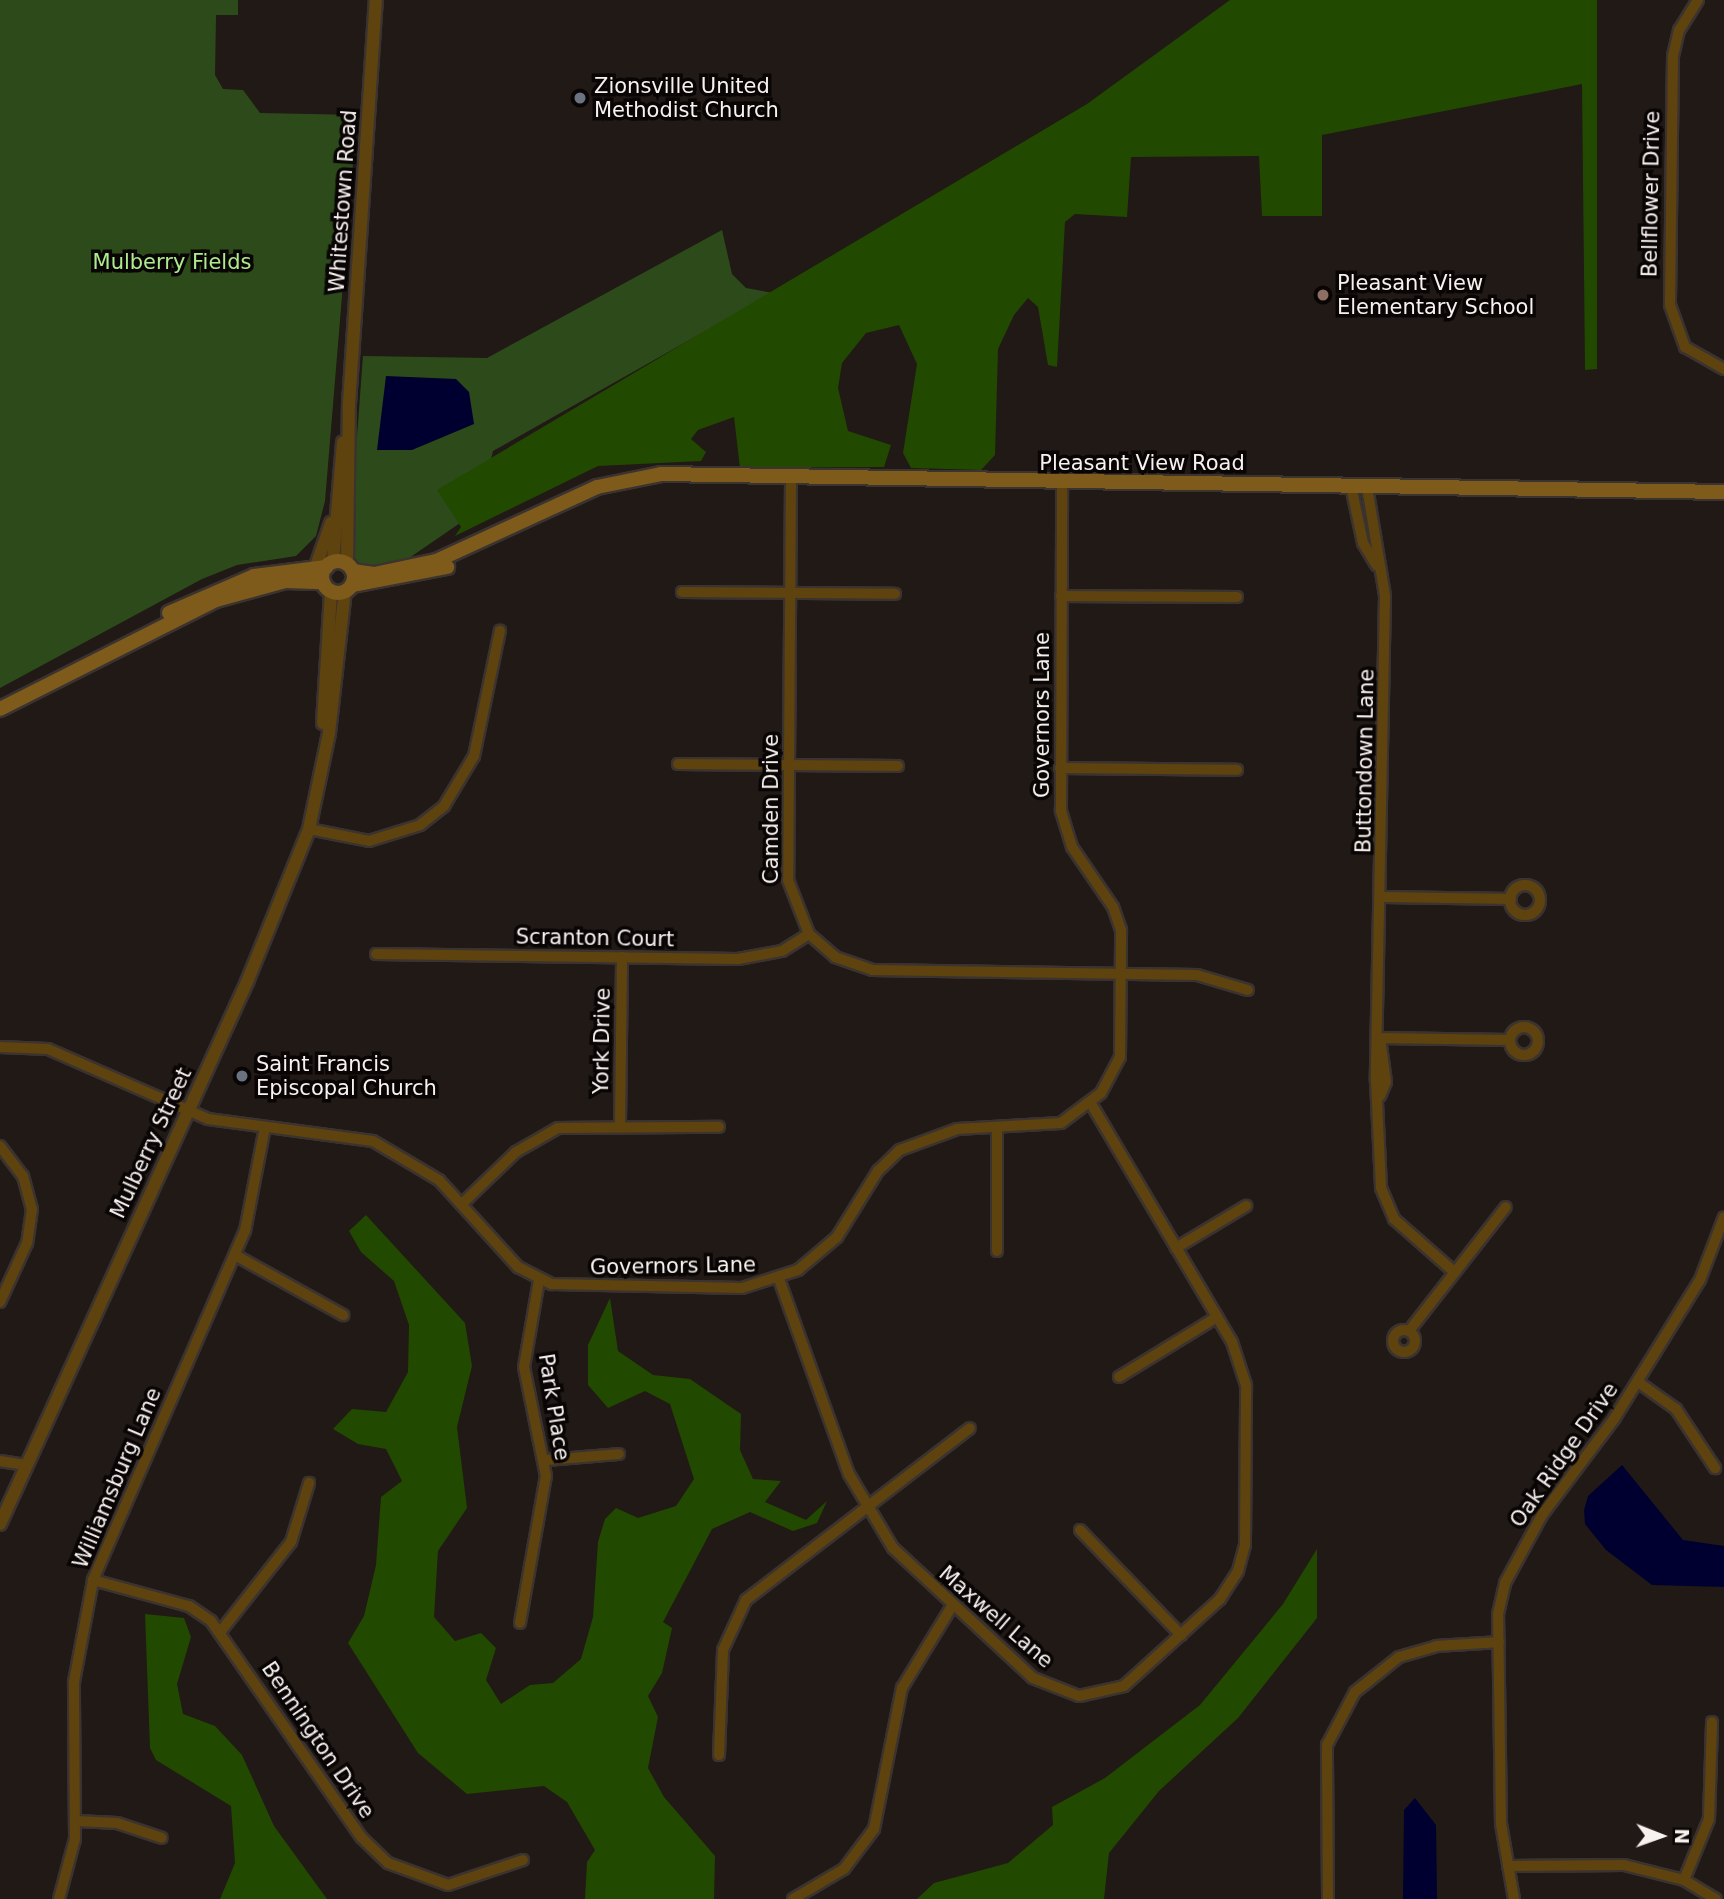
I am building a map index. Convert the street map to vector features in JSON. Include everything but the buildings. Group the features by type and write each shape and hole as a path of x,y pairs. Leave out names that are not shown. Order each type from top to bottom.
{"main road":[{"name":"Pleasant View Road","path":"0,709 115,647 249,589 285,580 374,574 436,561 626,477 1724,492"}],"street":[{"name":"Whitestown Road","path":"336,576 376,0"},
{"name":"Bellflower Drive","path":"1698,0 1679,30 1673,56 1670,304 1685,347 1724,369"},
{"name":"Whitestown Road","path":"336,576 335,510 349,404"},
{"name":"Camden Drive","path":"791,479 788,880 809,934 843,962 872,970 1208,976 1248,990"},
{"name":"Governors Lane","path":"539,1280 649,1288 742,1287 779,1279 825,1251 900,1150 938,1132 1050,1126 1091,1104 1120,1057 1124,974 1113,908 1066,831 1060,768 1062,484"},
{"path":"1350,486 1363,543 1376,566"},
{"name":"Buttondown Lane","path":"1367,486 1376,566 1385,596 1381,1188 1394,1219 1451,1269"},
{"name":"Whitestown Road","path":"335,510 336,576"},
{"name":"Mulberry Street","path":"0,1524 24,1465 186,1113 309,830 321,772 336,576"},
{"path":"682,592 895,594"},
{"path":"1061,596 1237,597"},
{"path":"309,830 369,841 420,825 444,806 474,756 500,631"},
{"path":"678,764 898,766"},
{"path":"1060,768 1237,770"},
{"path":"1382,897 1511,899"},
{"name":"Scranton Court","path":"376,954 755,958 809,934"},
{"name":"York Drive","path":"620,1124 622,957"},
{"path":"1380,1038 1510,1040"},
{"path":"0,1047 48,1049 186,1113 265,1127 323,1130 373,1141 423,1168 464,1201 500,1248 539,1280"},
{"name":"Maxwell Lane","path":"779,1279 865,1507 893,1548 952,1606 1033,1678 1079,1696 1124,1686 1231,1585 1245,1545 1246,1385 1239,1354 1091,1104"},
{"path":"464,1201 545,1133 575,1125 719,1127"},
{"name":"Williamsburg Lane","path":"59,1899 77,1821 74,1682 93,1580 235,1255 265,1127"},
{"path":"997,1251 998,1128"},
{"path":"0,1146 23,1176 32,1209 27,1243 0,1302"},
{"path":"1176,1248 1246,1206"},
{"path":"1409,1331 1451,1269 1506,1207"},
{"name":"Oak Ridge Drive","path":"1514,1899 1501,1824 1499,1642 1505,1583 1522,1550 1638,1382 1700,1280 1722,1232 1724,1217"},
{"path":"235,1255 343,1315"},
{"name":"Park Place","path":"520,1623 546,1460 524,1367 539,1280"},
{"path":"1119,1377 1217,1317"},
{"path":"1638,1382 1684,1418 1715,1468"},
{"path":"719,1755 723,1650 736,1615 758,1586 970,1429"},
{"path":"546,1460 619,1454"},
{"path":"0,1461 24,1465"},
{"path":"220,1631 291,1542 309,1483"},
{"path":"1080,1530 1181,1634"},
{"name":"Bennington Drive","path":"93,1580 189,1606 220,1631 379,1856 408,1874 448,1885 523,1860"},
{"path":"793,1899 844,1869 870,1836 885,1797 902,1688 952,1606"},
{"path":"1328,1899 1327,1745 1355,1692 1399,1657 1437,1646 1499,1642"},
{"path":"1684,1880 1709,1819 1712,1722"},
{"path":"77,1821 117,1824 162,1838"},
{"path":"1508,1866 1624,1865 1684,1880 1716,1899"}],"green space":[{"name":"Mulberry Fields","path":"0,0 238,0 238,15 216,15 215,75 223,89 243,90 260,113 357,115 325,501 316,536 296,556 237,565 202,579 0,688"},
{"path":"1230,0 1597,0 1597,369 1585,370 1582,84 1322,135 1322,216 1262,216 1259,156 1131,157 1127,217 1075,214 1065,222 1057,367 1048,365 1038,307 1028,298 1014,315 998,349 995,455 981,470 911,468 903,453 917,364 899,325 866,333 842,363 838,388 848,431 891,445 884,467 740,468 734,417 698,430 691,439 706,452 701,461 598,466 455,536 461,527 437,490 1087,104"},
{"path":"722,230 732,274 746,288 773,293 493,451 479,510 396,567 358,567 349,544 363,356 487,358"},
{"path":"366,1215 465,1323 472,1366 457,1427 467,1508 438,1551 434,1617 455,1641 481,1633 496,1648 486,1680 501,1704 530,1685 553,1683 581,1659 593,1617 598,1542 605,1519 616,1508 638,1518 676,1506 694,1479 670,1404 645,1391 608,1408 588,1385 588,1345 610,1298 618,1351 653,1375 690,1379 741,1414 740,1450 753,1479 781,1481 765,1502 806,1520 827,1501 817,1523 793,1531 750,1512 712,1529 663,1622 672,1628 662,1673 648,1696 658,1717 648,1768 664,1797 715,1856 714,1899 585,1899 587,1862 595,1850 567,1802 544,1786 467,1794 418,1753 348,1643 364,1616 376,1565 381,1497 402,1481 386,1449 358,1444 333,1429 352,1409 386,1412 408,1372 409,1325 394,1281 361,1252 349,1231"},
{"path":"1317,1549 1317,1618 1238,1718 1159,1791 1109,1853 1104,1899 917,1899 934,1883 1008,1863 1053,1825 1052,1807 1105,1778 1200,1705 1283,1604"},
{"path":"145,1614 184,1618 191,1637 177,1684 183,1714 215,1726 242,1755 274,1826 327,1899 220,1899 235,1863 231,1806 156,1760 150,1748"}],"shaded area":[{"path":"386,376 456,379 469,392 474,424 412,450 377,450"},
{"path":"1622,1465 1683,1540 1724,1546 1724,1587 1652,1585 1606,1550 1585,1524 1584,1510 1588,1496"},
{"path":"1415,1798 1436,1825 1437,1899 1403,1899 1404,1810"}],"place":[{"name":"Zionsville United Methodist Church","path":"580,98"},
{"name":"Pleasant View Elementary School","path":"1323,295"},
{"name":"Saint Francis Episcopal Church","path":"242,1076"}]}
